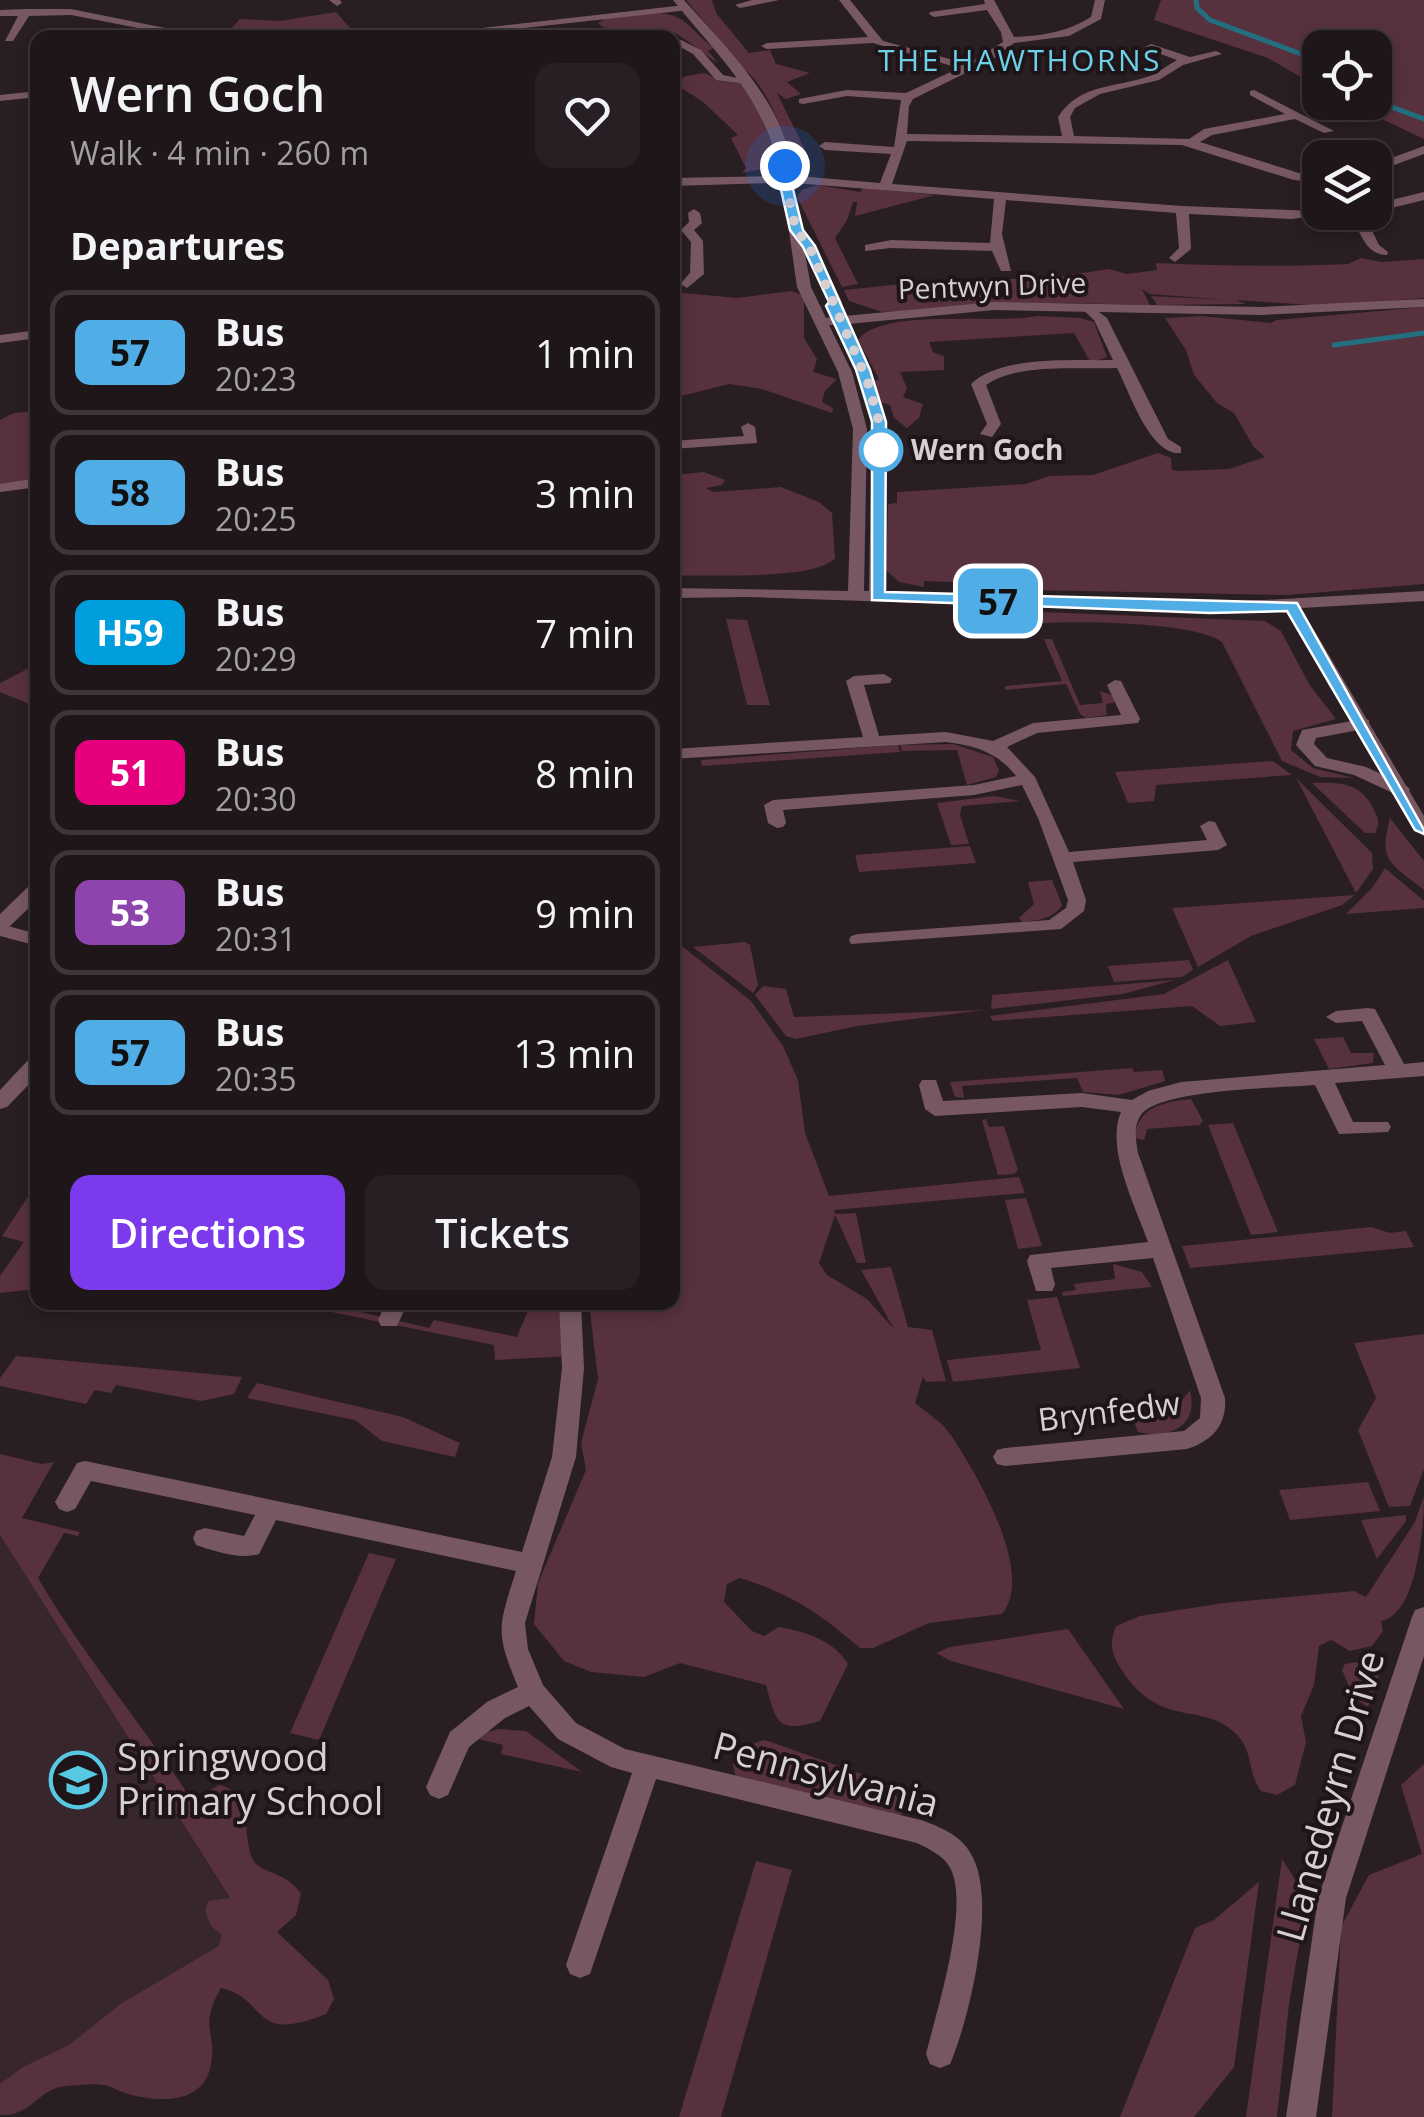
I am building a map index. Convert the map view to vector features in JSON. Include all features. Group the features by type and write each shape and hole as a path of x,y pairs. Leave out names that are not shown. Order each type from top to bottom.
{"street":[{"path":"740,5 774,0"},
{"path":"844,0 874,40"},
{"path":"1010,40 1048,39 1086,25 1096,19 1100,0"},
{"path":"934,14 989,3 1010,40"},
{"path":"494,30 681,4 746,81 776,134 804,288 815,315 833,325 868,383 880,430 866,596"},
{"path":"9,38 26,12"},
{"path":"0,13 71,12 147,30"},
{"path":"533,24 534,30"},
{"path":"768,46 874,40 968,67"},
{"path":"804,101 847,93 908,97 1003,49 1010,40"},
{"path":"680,44 697,52 720,78 746,81"},
{"path":"1152,47 1188,60"},
{"path":"1070,139 1064,118 1082,98 1106,88 1155,78 1188,60 1216,54"},
{"path":"1254,93 1328,130"},
{"path":"0,98 30,95"},
{"path":"884,187 900,144 903,106 908,97"},
{"path":"1192,142 1208,132 1296,114"},
{"path":"825,146 1070,139 1192,142 1302,177"},
{"path":"1392,162 1424,150"},
{"path":"680,182 785,180 1182,210 1302,214"},
{"path":"1392,204 1424,196"},
{"path":"1001,197 997,247 998,257 1006,268"},
{"path":"1175,258 1185,249 1182,210"},
{"path":"680,230 696,223 694,213"},
{"path":"680,230 697,241 697,274 687,284"},
{"path":"796,230 809,246 835,302 870,316"},
{"path":"1365,230 1374,247 1382,252"},
{"path":"870,248 892,244 997,247"},
{"path":"833,325 835,302"},
{"name":"Pentwyn Drive","path":"833,325 974,315 1315,310 1424,303"},
{"name":"Pentwyn Drive","path":"833,325 870,316 994,306 1091,312"},
{"path":"1091,312 1100,318 1162,442 1176,450"},
{"path":"0,339 30,335"},
{"path":"987,434 994,424 978,384 986,376 1008,371 1122,364"},
{"path":"680,444 752,440 748,427"},
{"path":"0,488 30,483"},
{"path":"680,593 1210,608 1424,596"},
{"path":"1307,632 1361,602"},
{"path":"1292,606 1424,830"},
{"path":"872,740 854,682 884,679"},
{"path":"994,747 1033,728 1132,719 1116,685"},
{"path":"1363,724 1317,730 1308,734 1304,746 1322,762 1360,771 1401,790"},
{"path":"680,753 946,737 994,747 1011,759 1038,797 1077,906 1070,916 1054,924 858,940"},
{"path":"777,823 773,806 974,790 1026,779"},
{"path":"1060,858 1218,845 1209,826"},
{"path":"30,896 0,928 30,937"},
{"path":"1336,1017 1368,1014 1398,1072"},
{"path":"928,1085 935,1110 1082,1100 1134,1107 1144,1099 1181,1090 1424,1069"},
{"path":"0,1102 30,1070"},
{"path":"1322,1078 1346,1130 1380,1126"},
{"name":"Brynfedw","path":"1005,1456 1187,1440 1211,1424 1216,1411 1126,1144 1134,1107"},
{"path":"1044,1285 1038,1261 1161,1249"},
{"name":"Pennsylvania","path":"570,1310 573,1368 564,1458 512,1623 515,1649 532,1692 567,1731 598,1750 646,1768 921,1832 943,1842 961,1860 972,1900 940,2054"},
{"path":"67,1502 85,1470 531,1564"},
{"path":"205,1538 250,1548 270,1509"},
{"name":"Llanedeyrn Drive","path":"1301,2117 1332,1898 1424,1618"},
{"path":"438,1787 459,1740 496,1710 532,1692"},
{"path":"580,1966 646,1768"}],"shaded area":[{"path":"686,0 712,0 716,13 749,53 770,50 776,64 810,73 787,82 801,94 786,99 777,93 807,154 791,155 776,116 754,78 733,62 733,56"},
{"path":"1161,0 1424,0 1424,139 1384,120 1392,120 1392,30 1302,30 1302,78 1268,58 1154,20"},
{"path":"336,12 352,30 230,30 240,19 280,21"},
{"path":"658,13 677,17 714,48 708,51 718,63 680,36 680,30 611,30 598,23 608,17"},
{"path":"705,73 721,81 746,84 775,152 768,168 742,173 746,168 731,138 738,135 702,101 680,87 680,79"},
{"path":"818,185 860,192 863,188 935,195 855,216 857,202 853,202 835,238 858,284 842,287 797,197 802,190"},
{"path":"1361,258 1381,262 1424,259 1424,298 1324,306 1236,300 1246,304 1157,305 1151,296 1230,300 1150,294 1142,289 1150,305 1069,303 882,312 849,301 844,290 932,281 1050,278 1109,269 1127,274 1157,270 1156,263 1299,266 1348,264"},
{"path":"791,291 804,296 804,338 817,359 813,372 837,379 825,391 822,402 833,408 832,413 762,389 729,384 680,396 680,293 737,298"},
{"path":"1424,307 1424,584 1287,595 982,589 980,583 924,581 924,587 899,582 886,570 888,504 897,503 897,492 1026,484 1049,476 1093,475 1158,453 1171,458 1172,470 1178,471 1229,469 1265,457 1253,446 1234,413 1217,403 1194,375 1186,350 1165,318 1202,316 1271,323"},
{"path":"1037,316 1094,322 1107,357 1091,363 1074,333 929,342 933,352 944,356 944,370 900,372 907,388 903,397 923,404 919,418 907,428 894,418 890,405 869,399 867,384 879,379 858,340 871,330 915,320"},
{"path":"30,412 30,483 0,488 0,420"},
{"path":"704,472 725,480 722,485 706,488 713,492 781,487 819,502 832,513 835,558 824,565 784,573 680,576 680,474"},
{"path":"958,611 1265,621 1281,631 1309,684 1336,719 1293,731 1291,750 1313,768 1354,778 1320,777 1282,761 1222,642 1208,635 1159,626 1098,622 1028,624 983,631 959,628"},
{"path":"726,619 747,620 770,705 747,705"},
{"path":"1044,639 1052,639 1080,705 1103,703 1100,691 1114,696 1118,702 1106,704 1107,715 1086,718 1080,714 1066,684 1005,690 1005,686 1062,681"},
{"path":"30,668 30,704 0,692 0,683"},
{"path":"953,744 993,757 999,770 996,777 967,785 957,750 902,751 900,745"},
{"path":"898,745 900,752 702,766 701,760"},
{"path":"1273,761 1292,775 1156,785 1154,801 1128,803 1115,772"},
{"path":"1296,778 1372,853 1373,869 1356,893"},
{"path":"1312,783 1340,784 1363,794 1378,819 1375,833 1365,833"},
{"path":"994,796 1020,801 962,806 960,815 969,844 951,845 937,803"},
{"path":"1390,818 1424,861 1424,890 1390,861 1386,844"},
{"path":"970,846 976,863 859,872 855,855"},
{"path":"1385,868 1424,901 1424,908 1346,914 1372,888"},
{"path":"1052,880 1062,905 1049,916 1022,922 1019,918 1034,904 1028,882"},
{"path":"1355,895 1342,905 1251,936 1198,967 1172,908"},
{"path":"745,942 750,945 758,985 753,993 693,947"},
{"path":"680,945 751,1001 783,1046 798,1080 805,1133 829,1196 1019,1177 1025,1193 834,1210 835,1214 856,1213 866,1263 857,1263 835,1215 819,1263 827,1275 867,1299 894,1329 861,1270 891,1267 908,1327 932,1330 946,1381 926,1382 923,1377 915,1403 947,1430 998,1523 1012,1574 1011,1596 1002,1614 929,1623 873,1648 860,1648 790,1598 740,1578 727,1584 724,1602 752,1631 764,1636 779,1627 809,1634 835,1649 848,1664 820,1721 806,1725 781,1722 766,1685 680,1663 644,1677 591,1672 564,1661 534,1624 538,1583 586,1470 581,1443 598,1379 590,1310 680,1310"},
{"path":"1189,960 1193,970 1182,977 1114,982 1108,966"},
{"path":"1228,960 1256,1022 1220,1026 1192,1006 993,1021 990,1016 1164,994"},
{"path":"1175,980 1123,994 991,1009 992,995"},
{"path":"763,986 786,989 794,1017 985,1010 857,1026 796,1039 786,1036 755,995"},
{"path":"1343,1037 1351,1053 1374,1053 1373,1063 1329,1069 1314,1039"},
{"path":"1132,1068 1134,1072 1162,1070 1165,1081 1119,1095 1083,1092 1077,1078 962,1086 964,1098 955,1097 950,1082"},
{"path":"1191,1099 1203,1121 1200,1125 1147,1129 1144,1140 1135,1138 1147,1112 1162,1104"},
{"path":"986,1119 989,1127 1004,1126 1018,1170 1014,1174 998,1175 982,1120"},
{"path":"1233,1123 1278,1232 1251,1235 1208,1125"},
{"path":"30,1194 30,1290 0,1293 0,1276 24,1242 2,1236"},
{"path":"1026,1198 1042,1246 1018,1249 1005,1200"},
{"path":"1371,1227 1390,1233 1406,1231 1414,1247 1190,1268 1182,1246"},
{"path":"1113,1264 1142,1272 1152,1287 1063,1296 1062,1292 1076,1290 1074,1284 1115,1279"},
{"path":"1057,1297 1080,1368 953,1382 947,1360 1041,1350 1027,1300"},
{"path":"322,1310 352,1310 429,1328 434,1320 517,1337 528,1310 570,1310 572,1356 495,1360 494,1345"},
{"path":"1424,1334 1424,1469 1410,1506 1389,1507 1358,1430 1376,1398 1354,1343"},
{"path":"16,1356 242,1377 234,1394 201,1401 116,1385 111,1393 95,1390 86,1404 0,1386 0,1378"},
{"path":"257,1383 403,1417 460,1443 455,1457 382,1441 355,1420 247,1398"},
{"path":"1190,1390 1190,1413 1179,1428 1161,1434 1138,1432 1133,1419 1171,1415"},
{"path":"0,1454 42,1464 54,1462 22,1518 80,1532 78,1536 64,1533 38,1578 199,1812 205,1793 219,1785 237,1796 252,1858 301,1894 296,1915 277,1932 328,1980 334,1999 326,2014 284,2024 272,2022 236,1993 221,1988 210,2013 210,2069 197,2090 186,2095 162,2099 104,2085 66,2086 48,2092 20,2112 0,2115 0,2084 23,2067 69,2045 122,2003 219,1946 222,1935 211,1926 205,1910 209,1901 230,1898 0,1535"},
{"path":"1368,1482 1380,1511 1290,1520 1279,1490"},
{"path":"1424,1496 1416,1568 1403,1604 1381,1621 1383,1631 1372,1646 1350,1651 1331,1640 1319,1646 1314,1685 1301,1716 1306,1742 1295,1785 1277,1795 1261,1791 1246,1748 1237,1735 1211,1719 1151,1701 1118,1663 1112,1643 1116,1626 1140,1616 1224,1603 1354,1591 1366,1597 1415,1522"},
{"path":"1406,1515 1406,1521 1377,1559 1361,1520"},
{"name":"Springwood Primary School","path":"0,1535 261,1948 0,2106"},
{"path":"369,1553 396,1559 319,1740 290,1733"},
{"path":"1068,1629 1124,1709 951,1661 936,1653 950,1647"},
{"path":"1357,1662 1379,1676 1368,1707 1354,1698 1342,1670 1345,1664"},
{"path":"498,1729 526,1731 582,1772 501,1754 503,1745 479,1739 482,1734"},
{"path":"765,1740 884,1782 901,1801 904,1811 895,1821 736,1778 733,1765 739,1756"},
{"path":"1424,1764 1424,2117 1332,2117 1341,1927 1369,1875 1422,1854 1401,1785"},
{"path":"1282,1859 1307,1898 1289,2004 1277,2117 1246,2117"},
{"path":"756,1861 792,1870 721,2117 679,2117"},
{"path":"1259,1882 1234,2067 1194,2117 1120,2117 1195,1928 1214,1920"}],"waterway":[{"path":"1196,0 1197,8 1210,20 1302,54"},
{"path":"1392,107 1424,119"},
{"path":"1334,345 1424,333"}],"bus line":[{"name":"57","path":"786,185 796,230 809,246 835,302 833,306 858,356 879,422 877,597 1210,608 1292,606 1424,830"}],"place":[{"name":"Wern Goch","path":"881,450"},
{"name":"Springwood Primary School","path":"78,1780"}],"district":[{"name":"THE HAWTHORNS","path":"1020,61"}],"route":[{"path":"785,166 785,174 798,178 794,184 786,185 796,230 809,246 858,356 879,422 881,450"}]}
